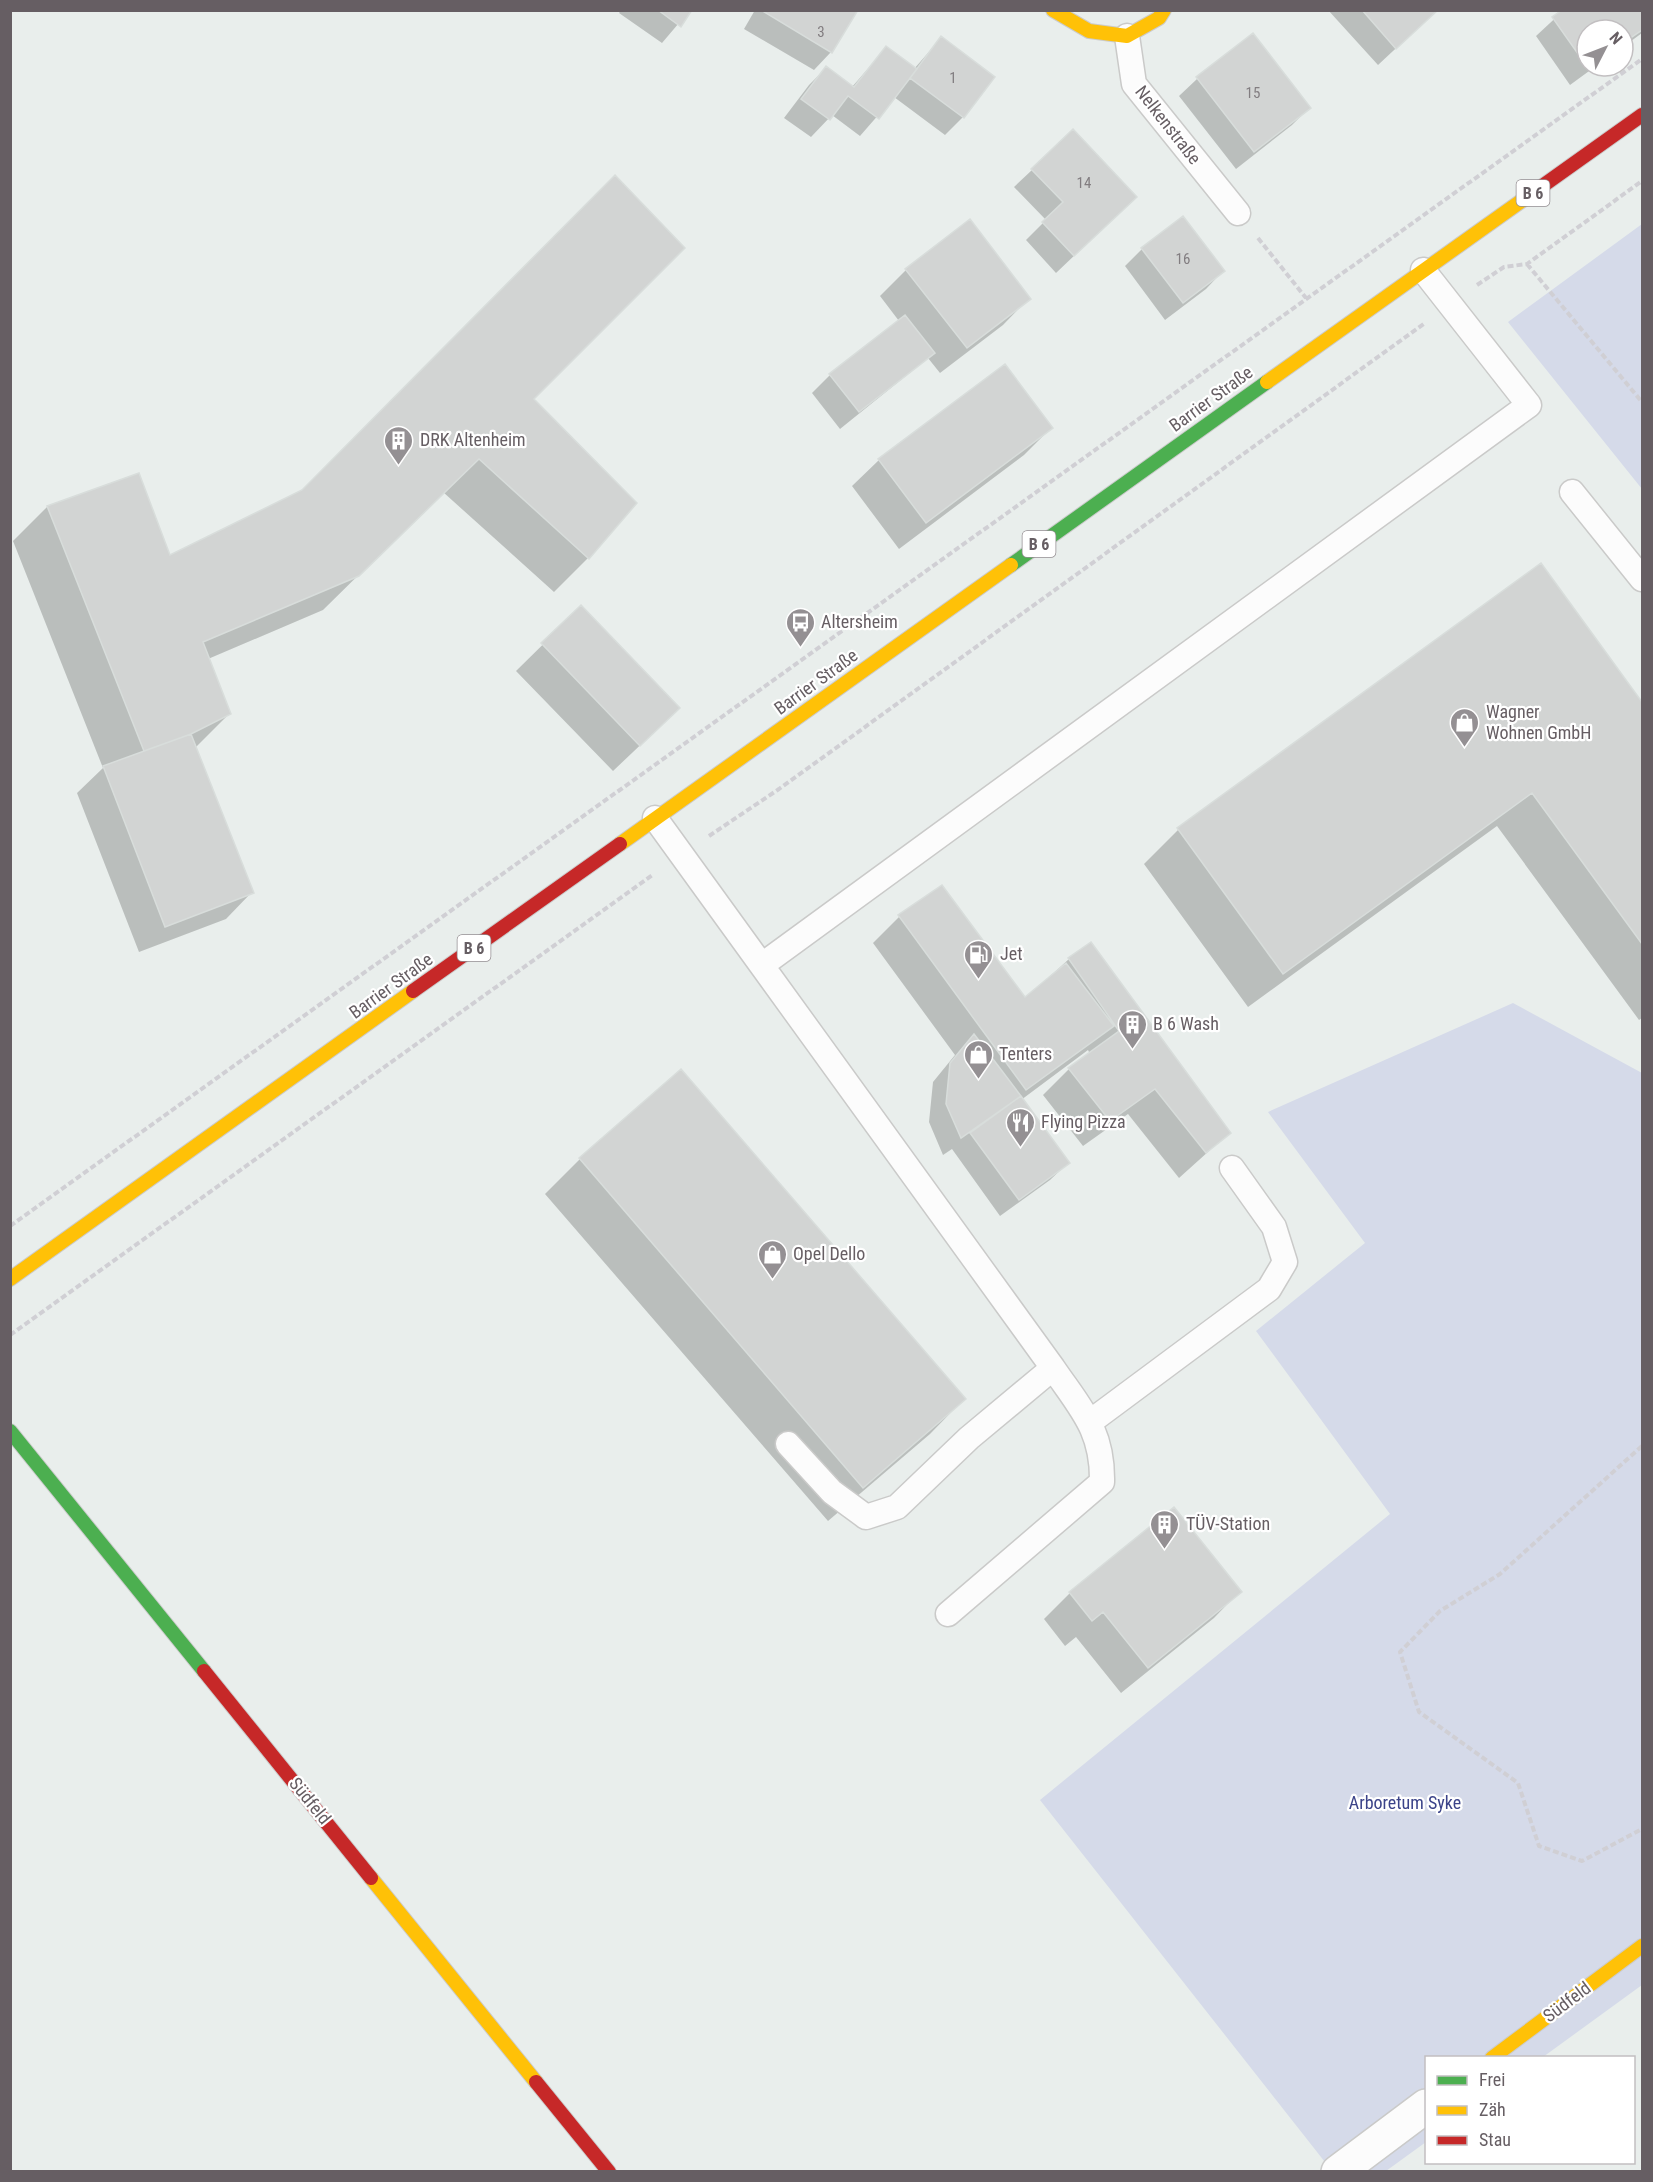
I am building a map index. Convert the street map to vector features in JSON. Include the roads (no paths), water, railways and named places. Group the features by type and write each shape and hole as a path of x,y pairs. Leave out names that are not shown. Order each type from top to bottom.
{"main road":[{"path":"1053,10 1089,31 1127,36 1159,18 1164,10"},
{"name":"Barrier Straße","path":"10,1279 1642,115"},
{"name":"Südfeld","path":"10,1431 609,2172"},
{"name":"Südfeld","path":"1495,2056 1642,1946"}],"street":[{"path":"1338,2172 1425,2107"}],"lane":[{"name":"Nelkenstraße","path":"1127,36 1134,84 1238,213"},
{"path":"762,965 1529,405 1448,306 1423,270"},
{"path":"1572,492 1642,579"},
{"path":"655,818 1053,1368 1090,1422 1103,1455 1102,1482 948,1614"},
{"path":"1090,1422 1269,1289 1285,1262 1274,1227 1232,1168"},
{"path":"788,1444 832,1492 866,1517 897,1507 969,1438 1053,1368"}],"place":[{"name":"DRK Altenheim","path":"399,466"},
{"name":"Altersheim","path":"800,648"},
{"name":"Wagner Wohnen GmbH","path":"1465,748"},
{"name":"Jet","path":"979,980"},
{"name":"B 6 Wash","path":"1132,1050"},
{"name":"Tenters","path":"978,1080"},
{"name":"Flying Pizza","path":"1020,1148"},
{"name":"Opel Dello","path":"772,1280"},
{"name":"TÜV-Station","path":"1165,1550"}],"park label":[{"name":"Arboretum Syke","path":"1405,1803"}]}
